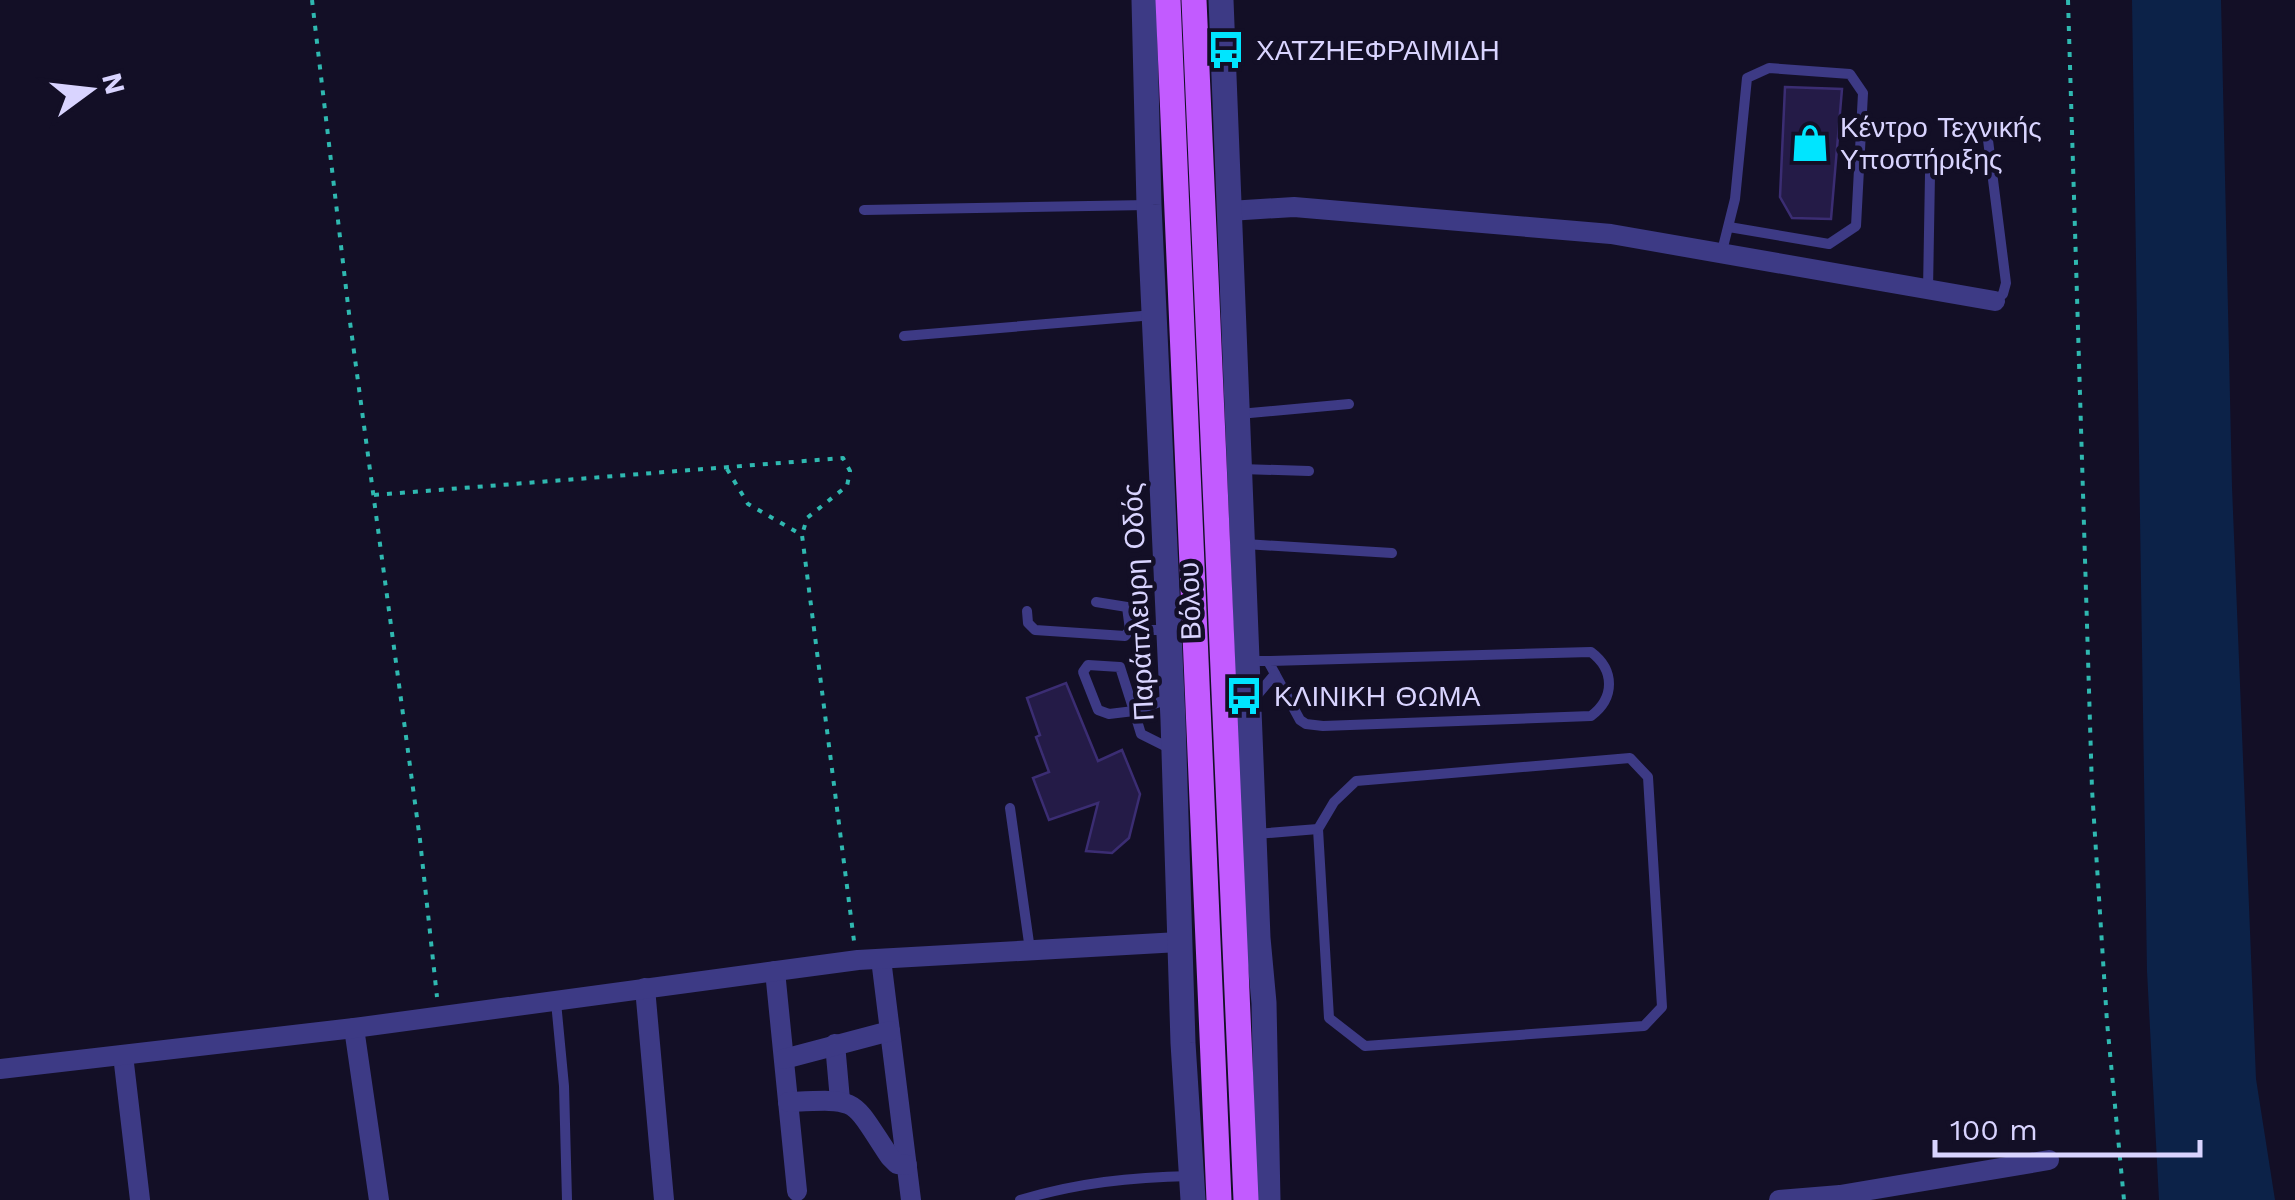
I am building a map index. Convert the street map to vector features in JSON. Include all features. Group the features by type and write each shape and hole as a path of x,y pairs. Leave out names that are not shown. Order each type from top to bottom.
{"main road":[{"name":"Βόλου","path":"1168,0 1218,1200"},
{"name":"Βόλου","path":"1194,0 1246,1200"}],"street":[{"name":"Παράπλευρη Οδός","path":"1144,0 1149,205 1192,1188"},
{"path":"1221,0 1244,544 1258,661 1249,705 1264,1004 1268,1200"},
{"path":"1229,212 1294,207 1388,212 1611,234 1995,301"},
{"path":"0,1069 354,1028 858,960 1179,942"},
{"path":"882,959 910,1200"},
{"path":"776,972 797,1191"},
{"path":"646,988 664,1200"},
{"path":"354,1028 378,1200"},
{"path":"784,1059 890,1031"},
{"path":"835,1044 840,1100"},
{"path":"123,1054 140,1200"},
{"path":"788,1102 840,1100 858,1109 894,1162 907,1165"},
{"path":"1779,1200 1840,1195 2049,1160"}],"lane":[{"path":"1722,251 1729,227 1748,78 1769,68 1850,74 1863,93 1856,226 1829,244 1729,227"},
{"path":"1988,140 2006,283 2003,294 1995,301"},
{"path":"1928,290 1930,174"},
{"path":"864,210 1149,205"},
{"path":"904,336 1155,315"},
{"path":"1238,414 1348,404"},
{"path":"1240,469 1309,471"},
{"path":"1244,544 1392,553"},
{"path":"1096,602 1126,608 1130,630"},
{"path":"1027,611 1028,623 1035,630 1125,636 1130,630"},
{"path":"1130,630 1168,630"},
{"path":"1590,652 1602,662 1610,684 1607,699 1591,716 1323,726 1303,723 1275,674 1258,661 1590,652"},
{"path":"1172,697 1134,711 1109,714 1098,710 1084,667 1120,668 1134,711 1140,734 1174,750"},
{"path":"1249,705 1275,674"},
{"path":"1630,758 1648,777 1662,1007 1644,1026 1365,1046 1329,1018 1318,830 1334,802 1356,782 1630,758"},
{"path":"1010,808 1030,951"},
{"path":"1255,834 1318,830"},
{"path":"556,1000 564,1086 567,1200"},
{"path":"1020,1200 1085,1182 1142,1176 1192,1188"}],"path":[{"path":"312,0 438,993 432,1017"},
{"path":"2068,0 2092,789 2107,1022 2124,1200"},
{"path":"374,496 842,458 850,471 847,486 807,518 802,535 858,960"},
{"path":"726,469 748,504 802,535"}],"water":[{"path":"2132,0 2221,0 2232,487 2256,1079 2275,1200 2159,1200 2147,971"}],"building":[{"name":"Κέντρο Τεχνικής Υποστήριξης","path":"1785,87 1842,89 1831,219 1792,218 1780,197"},
{"path":"1066,683 1098,761 1122,750 1140,794 1129,838 1112,853 1086,851 1098,803 1049,820 1033,778 1049,772 1027,698"}],"place":[{"name":"ΧΑΤΖΗΕΦΡΑΙΜΙΔΗ","path":"1226,50"},
{"name":"Κέντρο Τεχνικής Υποστήριξης","path":"1810,143"},
{"name":"ΚΛΙΝΙΚΗ ΘΩΜΑ","path":"1244,696"}]}
